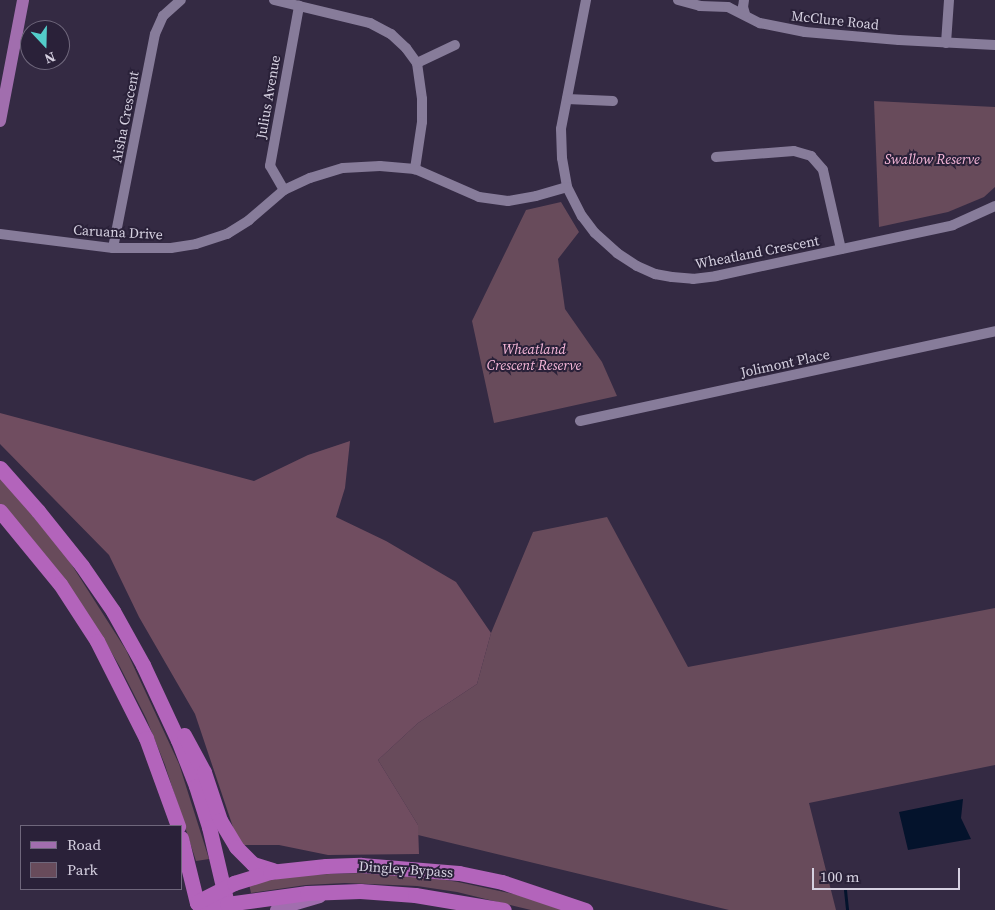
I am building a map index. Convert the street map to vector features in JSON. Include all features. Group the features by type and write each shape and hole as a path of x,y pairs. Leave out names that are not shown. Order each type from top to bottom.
{"highway":[{"path":"0,468 38,511 82,566 130,640 162,703 196,786 228,907"},
{"path":"0,511 60,584 116,676 146,738 178,825"},
{"path":"162,703 189,742 204,772 220,820 236,847 253,864 268,869 280,870"},
{"path":"182,842 197,905"},
{"name":"Dingley Bypass","path":"197,905 224,888 252,876 280,870 361,865 459,873 502,882 585,910"},
{"name":"Dingley Bypass","path":"197,905 228,907 281,896 342,891 415,895 504,910"}],"main road":[{"path":"0,121 23,0"},
{"path":"276,910 342,891"}],"street":[{"name":"Aisha Crescent","path":"113,248 155,34 163,16 181,0"},
{"path":"274,0 370,23 391,34 406,48 417,63 422,99 422,122 415,169"},
{"name":"Wheatland Crescent","path":"586,0 561,129 562,158 567,186 582,216 595,233 626,260 655,274 703,278 953,225 995,206"},
{"name":"McClure Road","path":"678,0 700,6 728,7 760,23 805,32 995,45"},
{"path":"744,0 742,7 745,14"},
{"path":"946,43 949,0"},
{"name":"Julius Avenue","path":"284,190 270,166 299,6"},
{"path":"417,63 455,45"},
{"path":"567,99 613,101"},
{"path":"716,156 794,151 811,156 823,170 841,249"},
{"name":"Caruana Drive","path":"0,234 113,248 171,248 196,244 227,234 249,220 284,190 310,178 343,168 380,166 415,169 479,197 508,201 536,196 567,186"},
{"name":"Jolimont Place","path":"580,421 995,331"}],"green space":[{"name":"Swallow Reserve","path":"874,101 995,107 995,187 984,197 948,212 879,227"},
{"name":"Wheatland Crescent Reserve","path":"561,202 579,232 558,259 565,309 602,362 617,396 494,423 472,321 526,210"},
{"path":"0,476 68,559 126,650 179,764 209,859 196,861 165,765 146,718 120,667 106,643 0,504"},
{"path":"607,517 688,667 995,608 995,765 809,803 836,910 729,910 418,835 418,825 378,760 418,723 477,684 491,633 533,532"},
{"path":"361,873 427,877 458,882 518,895 563,910 531,910 457,892 417,886 345,883 306,885 251,893 249,884 299,875"}],"shaded area":[{"path":"0,413 254,481 308,455 350,441 345,488 336,517 386,541 456,582 491,633 477,684 418,723 378,760 418,825 419,854 328,855 279,845 239,845 195,714 139,617 109,555 0,444"}],"water":[{"path":"963,799 961,818 971,839 908,850 899,812"}],"waterway":[{"path":"845,890 847,910"}]}
